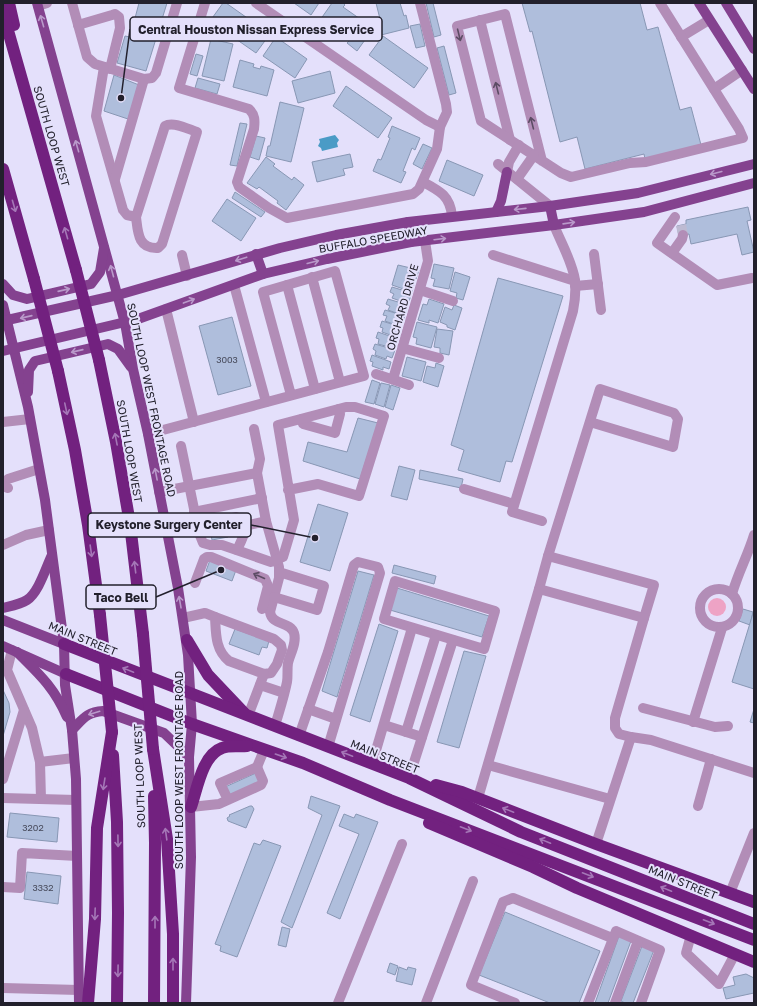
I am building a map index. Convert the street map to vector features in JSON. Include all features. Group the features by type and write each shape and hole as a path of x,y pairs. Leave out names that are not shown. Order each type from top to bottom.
{"highway":[{"path":"9,3 33,118"},
{"name":"SOUTH LOOP WEST","path":"3,13 76,270 99,360 116,442 129,517 143,634 153,749 155,843 154,1003"},
{"path":"3,169 58,371 75,450 88,525 100,615 112,732 117,822 117,1003"},
{"path":"187,640 208,675 248,716"},
{"name":"MAIN STREET","path":"64,644 409,778 521,832 754,924"},
{"path":"66,674 192,724 303,763 390,800 754,940"},
{"path":"88,1003 95,919 97,828 112,732"},
{"path":"191,807 205,765 215,751 226,747 259,748"},
{"path":"153,749 167,839 173,934 173,1003"},
{"path":"409,778 462,792 596,844 754,902"},
{"path":"390,800 414,817 754,962"}],"main road":[{"path":"699,3 754,89"},
{"path":"726,3 754,49"},
{"name":"SOUTH LOOP WEST FRONTAGE ROAD","path":"40,4 125,323 133,369 148,434 187,640 192,724 189,757 191,807 190,907 186,1003"},
{"name":"BUFFALO SPEEDWAY","path":"5,321 118,295 187,276 256,254 336,235 408,222 550,206 638,193 754,164"},
{"path":"496,212 501,202 507,172"},
{"name":"BUFFALO SPEEDWAY","path":"3,351 125,323 263,274 327,259 411,242 554,225 644,212 754,183"},
{"path":"550,206 554,225"},
{"path":"408,222 411,242"},
{"path":"3,284 14,295 27,299 91,284 100,272 105,245"},
{"path":"256,254 263,274"},
{"path":"3,305 5,321 14,348 28,406 49,530 64,644 66,674 65,685 72,730 76,800 79,1003"},
{"path":"28,406 29,370 35,361 108,344 118,349 133,369"},
{"path":"3,608 27,600 33,594 52,555"},
{"name":"MAIN STREET","path":"3,620 64,644"},
{"path":"11,649 66,674"},
{"path":"11,649 47,682 56,694 72,730"},
{"path":"72,730 86,716 94,712 103,711 164,733 171,738 189,757"}],"street":[{"path":"72,3 87,57 95,64 144,79 152,78 156,73 177,3"},
{"path":"204,3 179,88 249,109 253,113 255,121 237,182 239,187 269,208 288,218 413,194 419,189 437,149 440,127 447,112 420,3"},
{"path":"256,3 426,120 440,127"},
{"path":"538,158 505,14 457,26 481,121 561,173 572,177 630,163 646,162 743,138 739,129 660,3"},
{"path":"78,25 115,14 120,20 120,28 107,68 96,116 123,210 127,215 136,217"},
{"path":"480,20 510,140"},
{"path":"681,37 709,20"},
{"path":"714,89 742,70"},
{"path":"114,180 144,79"},
{"path":"168,124 196,132 162,244 158,248 152,248 143,244 140,239 136,217 165,126 168,124"},
{"path":"507,172 509,162 519,146"},
{"path":"517,179 538,158"},
{"path":"498,164 550,206"},
{"path":"423,182 439,190 449,203 452,216"},
{"path":"672,253 682,239 680,226 673,205"},
{"path":"542,520 512,512 573,311 575,284 570,265 554,225"},
{"path":"680,226 657,243 717,285 752,278"},
{"name":"ORCHARD DRIVE","path":"393,379 426,268 428,255 425,241"},
{"path":"594,254 601,310"},
{"path":"182,255 187,276"},
{"path":"493,255 575,284 598,284"},
{"path":"148,434 291,396 340,382 364,376 335,271 263,292 291,396"},
{"path":"312,277 340,382"},
{"path":"234,285 266,402"},
{"path":"287,285 315,389"},
{"path":"420,290 453,301"},
{"path":"166,309 194,422"},
{"path":"402,348 439,358"},
{"path":"376,374 409,385"},
{"path":"478,798 540,590 548,556 600,389 674,413 678,420 673,447 590,422"},
{"path":"181,446 197,526 203,543 210,545 222,545 271,562 283,557 294,520 288,490 278,425 339,409 355,407 384,416 359,496 318,484 288,490"},
{"path":"302,419 303,424 335,433 340,414 339,409"},
{"path":"3,422 30,418"},
{"path":"254,429 260,459 257,473 266,521 279,572 279,578 270,612 271,617 275,621 288,626 293,631 294,636 294,642 288,663 287,681 274,726"},
{"path":"7,484 39,469"},
{"path":"159,492 257,473"},
{"path":"464,489 514,504"},
{"path":"194,512 262,498"},
{"path":"197,526 236,517 241,519 245,526 244,535 237,550"},
{"path":"245,526 266,521"},
{"path":"3,545 26,535 49,530"},
{"path":"732,594 738,575 752,551 754,535"},
{"path":"548,556 654,585 615,718 616,728 619,734 651,740 754,773"},
{"path":"195,583 204,559 207,557 211,557 262,576 267,582 268,586 262,609"},
{"path":"299,736 328,652 354,565 358,562 378,568 380,573 328,747"},
{"path":"274,597 317,610 324,586 279,572"},
{"path":"395,581 495,611 484,649 436,635 384,619 395,581"},
{"path":"720,589 727,590 732,594 736,599 739,611 733,622 722,628 710,625 705,621 700,609 701,602 704,597 714,590 720,589"},
{"path":"540,590 644,618"},
{"path":"183,618 205,614 216,617 274,639 278,642 282,650 277,664 271,674 264,674 229,661 225,658 217,645 216,617"},
{"path":"372,764 412,628"},
{"path":"693,722 722,628"},
{"path":"406,732 436,635"},
{"path":"409,778 453,640"},
{"path":"11,649 7,670 32,728 40,762 41,799"},
{"path":"248,716 264,674"},
{"path":"260,685 284,693"},
{"path":"644,708 715,727 728,726"},
{"path":"308,709 336,719"},
{"path":"3,779 24,710"},
{"path":"384,725 422,736"},
{"path":"596,844 631,736"},
{"path":"191,807 220,804 261,786 263,780 257,767 259,748"},
{"path":"40,762 74,758"},
{"path":"698,806 711,759"},
{"path":"488,765 610,799"},
{"path":"228,800 220,783 257,767"},
{"path":"3,798 76,800"},
{"path":"730,893 754,832"},
{"path":"338,1003 402,844"},
{"path":"3,887 20,888 22,853 77,856"},
{"path":"426,1003 473,881"},
{"path":"515,1003 471,984 503,902 513,898 612,938"},
{"path":"588,1003 616,931 660,950 641,1003"},
{"path":"691,935 686,953 719,984 735,954"},
{"path":"615,1003 638,940"},
{"path":"3,988 79,990"}],"shaded area":[{"path":"713,598 721,598 726,603 724,614 721,616 713,616 708,611 708,603"}],"water":[{"path":"335,135 339,140 337,143 338,147 322,151 318,146 320,142 319,139"}],"building":[{"path":"139,3 167,3 146,71 117,63 125,36 130,37"},
{"path":"223,3 226,3 270,34 256,53 210,21"},
{"path":"294,3 319,3 311,15"},
{"path":"332,3 343,3 345,5 343,7 363,21 364,19 375,26 357,51 347,43 349,41 330,27 327,30 318,23"},
{"path":"376,3 400,3 404,16 406,15 409,28 381,35 378,23 381,23"},
{"path":"426,3 433,3 441,35 434,37"},
{"path":"522,3 640,3 647,30 658,27 680,110 691,107 701,145 645,159 644,154 585,169 577,137 560,142 532,31 530,32"},
{"path":"420,24 425,46 416,48 410,26"},
{"path":"383,36 428,68 414,88 369,55"},
{"path":"276,37 307,59 295,78 263,56"},
{"path":"211,39 233,44 224,81 202,76"},
{"path":"444,46 456,93 449,95 437,48"},
{"path":"196,54 203,56 197,76 190,74"},
{"path":"240,60 254,64 253,67 260,69 261,66 274,70 267,96 233,87"},
{"path":"330,71 335,93 298,103 292,81"},
{"path":"114,75 139,85 128,119 104,111"},
{"path":"198,78 220,84 217,94 195,88"},
{"path":"346,86 392,118 378,138 333,106"},
{"path":"280,102 304,108 291,162 266,156 268,146 270,146"},
{"path":"240,123 247,124 237,166 230,165"},
{"path":"392,126 420,138 415,150 412,148 403,171 406,172 401,183 373,171 378,159 381,160 390,138 388,137"},
{"path":"256,136 265,138 259,160 250,157"},
{"path":"423,144 432,148 422,169 413,164"},
{"path":"350,154 353,167 343,169 345,175 317,182 312,162"},
{"path":"266,157 275,164 273,166 292,180 294,177 304,185 286,210 277,203 278,201 259,187 257,189 247,183"},
{"path":"447,160 483,175 474,196 439,181"},
{"path":"235,192 265,212 261,217 232,198"},
{"path":"227,199 256,218 241,241 212,221"},
{"path":"748,207 751,220 747,221 754,252 742,255 737,234 691,244 689,234 679,236 677,226 686,224 686,220"},
{"path":"434,264 454,268 449,289 433,286 435,279 431,278"},
{"path":"398,265 419,270 416,279 410,277 409,283 414,284 412,292 392,285"},
{"path":"455,272 470,277 463,300 456,298 457,293 450,291"},
{"path":"498,278 563,296 512,462 506,461 500,482 458,470 464,450 451,445"},
{"path":"392,287 412,293 409,301 404,299 403,302 392,298 394,294 390,292"},
{"path":"388,299 408,305 405,313 400,311 399,314 388,310 390,306 386,304"},
{"path":"429,299 444,304 438,323 429,320 429,323 418,320 423,304 427,305"},
{"path":"454,305 462,308 455,330 440,322 445,307 452,310"},
{"path":"385,310 405,316 402,323 397,322 396,325 385,321 387,316 383,315"},
{"path":"232,317 251,386 218,395 199,326"},
{"path":"382,321 401,327 399,335 394,333 393,336 382,332 383,328 380,327"},
{"path":"417,322 437,327 431,348 416,344 417,338 413,337"},
{"path":"437,329 453,331 449,355 440,353 440,348 434,347"},
{"path":"378,332 398,339 395,347 378,344 379,339 376,338"},
{"path":"375,344 395,350 392,358 387,356 386,359 375,355 376,351 373,349"},
{"path":"372,355 391,362 389,369 383,367 383,370 372,366 373,362 370,361"},
{"path":"407,357 426,362 421,381 402,376"},
{"path":"436,363 444,366 438,387 423,382 427,366 435,368"},
{"path":"372,380 380,383 374,404 365,402"},
{"path":"381,383 390,385 384,407 375,404"},
{"path":"391,385 400,388 393,410 385,407"},
{"path":"358,418 378,423 360,479 303,461 308,442 347,452"},
{"path":"399,466 415,470 407,500 391,496"},
{"path":"420,470 463,479 461,488 419,479"},
{"path":"318,504 348,513 330,571 300,562"},
{"path":"235,519 238,533 227,535 228,537 212,540 209,525"},
{"path":"210,560 236,570 232,581 206,571"},
{"path":"394,565 436,576 434,584 392,573"},
{"path":"358,571 374,575 337,697 322,691"},
{"path":"397,588 489,616 482,637 390,610"},
{"path":"743,609 753,612 750,625 739,621"},
{"path":"754,610 754,689 732,682"},
{"path":"379,624 398,631 370,722 350,715"},
{"path":"235,629 269,641 267,648 262,647 259,655 229,644"},
{"path":"464,651 486,656 459,748 437,742"},
{"path":"3,690 9,703 10,712 3,736"},
{"path":"754,709 754,723 750,722"},
{"path":"256,773 260,782 229,796 225,787"},
{"path":"311,796 340,806 292,928 281,922 322,815 308,808"},
{"path":"250,806 254,809 246,828 228,821 227,818 230,816 229,815"},
{"path":"10,813 59,818 57,842 7,837"},
{"path":"344,814 354,818 356,814 378,822 340,919 327,913 359,834 339,826"},
{"path":"263,840 281,846 237,957 220,951 221,946 215,944 254,843 260,845"},
{"path":"27,872 61,876 58,904 24,899"},
{"path":"505,912 600,951 579,1003 550,1003 479,975"},
{"path":"282,927 290,929 286,947 278,945"},
{"path":"619,936 631,941 608,1003 595,1003"},
{"path":"642,946 654,950 633,1003 625,1003 621,1001"},
{"path":"390,963 398,966 395,975 387,972"},
{"path":"399,967 407,970 408,967 416,969 412,985 396,981"},
{"path":"746,974 754,978 754,993 726,999 723,988 735,985 733,977"}],"tunnel":[{"path":"681,225 683,235"}],"place":[{"name":"Central Houston Nissan Express Service","path":"121,98"},
{"name":"Keystone Surgery Center","path":"315,538"},
{"name":"Taco Bell","path":"221,570"}]}
